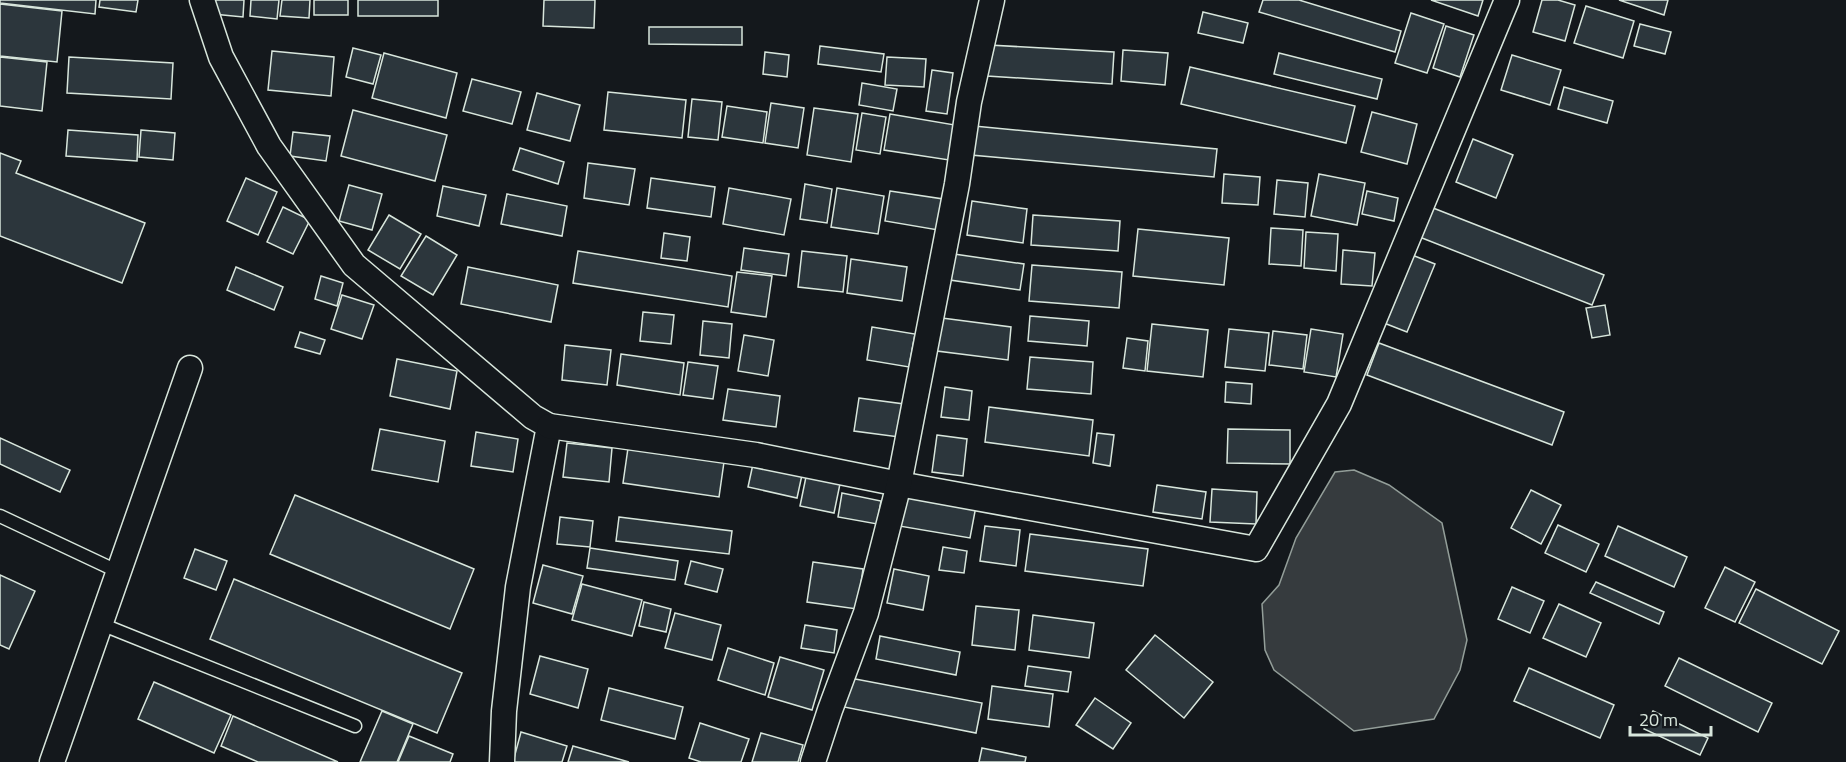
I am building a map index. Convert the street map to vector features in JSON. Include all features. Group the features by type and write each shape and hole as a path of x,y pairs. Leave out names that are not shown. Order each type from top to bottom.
{"street":[{"path":"202,0 221,57 269,146 354,265 532,417 549,426 756,455 899,484 1256,549 1339,404 1507,0"},
{"path":"813,762 866,613 899,484 957,184 969,102 992,0"},
{"path":"52,762 190,368"},
{"path":"502,762 504,711 518,587 549,426"}],"lane":[{"path":"0,516 119,572"},
{"path":"101,624 355,726"}],"shaded area":[{"path":"1354,470 1389,485 1442,523 1467,640 1460,670 1434,719 1354,731 1274,670 1265,650 1262,604 1279,585 1296,538 1335,472"}],"building":[{"path":"0,0 96,0 95,14 0,3"},
{"path":"100,0 138,0 136,12 99,7"},
{"path":"215,0 244,0 243,17 213,14"},
{"path":"251,0 279,0 277,19 250,16"},
{"path":"282,0 310,0 309,18 280,16"},
{"path":"314,0 348,0 348,15 314,15"},
{"path":"358,0 438,0 438,16 358,16"},
{"path":"544,0 595,0 594,28 543,26"},
{"path":"1263,0 1299,0 1401,31 1395,52 1259,12"},
{"path":"1431,0 1483,0 1478,16"},
{"path":"1542,0 1558,0 1575,5 1565,41 1533,32"},
{"path":"1619,0 1668,0 1664,15"},
{"path":"0,4 62,11 57,62 0,56"},
{"path":"1586,6 1634,21 1623,58 1574,43"},
{"path":"1203,12 1248,23 1243,43 1198,33"},
{"path":"1411,13 1444,24 1427,73 1395,63"},
{"path":"1640,24 1671,32 1665,54 1634,46"},
{"path":"1446,26 1474,35 1460,77 1433,68"},
{"path":"649,27 742,27 742,45 649,44"},
{"path":"989,45 1114,52 1112,84 987,76"},
{"path":"820,46 884,54 881,72 818,64"},
{"path":"353,48 381,55 373,84 346,77"},
{"path":"1123,50 1168,53 1165,85 1121,81"},
{"path":"272,51 334,57 331,96 268,90"},
{"path":"765,52 789,55 787,77 763,74"},
{"path":"384,53 457,73 446,118 372,98"},
{"path":"1279,53 1382,79 1377,99 1274,74"},
{"path":"1512,55 1561,70 1550,105 1501,90"},
{"path":"0,57 47,62 42,111 0,106"},
{"path":"69,57 173,63 171,99 67,93"},
{"path":"887,57 926,59 924,87 885,85"},
{"path":"1190,67 1355,106 1346,143 1181,104"},
{"path":"932,70 953,73 947,114 926,111"},
{"path":"472,79 521,92 512,124 463,111"},
{"path":"862,83 897,89 893,111 859,105"},
{"path":"1564,87 1613,101 1607,123 1558,109"},
{"path":"608,92 686,100 682,138 604,130"},
{"path":"537,93 580,105 570,141 527,130"},
{"path":"692,99 722,102 718,140 688,137"},
{"path":"771,103 804,108 798,148 765,143"},
{"path":"727,106 767,112 763,143 722,137"},
{"path":"814,108 858,114 851,162 807,155"},
{"path":"353,110 447,135 435,181 341,156"},
{"path":"1372,112 1417,124 1407,164 1361,152"},
{"path":"862,113 886,117 880,154 856,150"},
{"path":"890,114 955,125 949,160 884,150"},
{"path":"974,126 1217,149 1214,177 971,155"},
{"path":"68,130 138,135 137,161 66,156"},
{"path":"141,130 175,133 173,160 139,157"},
{"path":"293,132 330,136 326,161 290,156"},
{"path":"1473,139 1513,155 1496,198 1456,182"},
{"path":"520,148 564,162 558,184 513,170"},
{"path":"0,153 21,161 16,173 145,223 122,283 0,236"},
{"path":"588,163 635,169 629,205 584,198"},
{"path":"1224,174 1260,177 1258,205 1222,203"},
{"path":"1319,174 1365,183 1357,225 1311,216"},
{"path":"246,178 277,192 258,235 227,221"},
{"path":"651,178 715,187 711,217 647,208"},
{"path":"1277,180 1308,183 1305,217 1274,214"},
{"path":"805,184 832,189 827,223 800,219"},
{"path":"349,185 382,194 372,230 339,221"},
{"path":"443,186 486,195 479,226 437,216"},
{"path":"729,188 791,199 784,235 723,224"},
{"path":"837,188 884,196 878,234 831,227"},
{"path":"890,191 943,199 938,230 885,221"},
{"path":"1367,191 1398,198 1394,221 1362,214"},
{"path":"507,194 567,206 562,236 501,224"},
{"path":"972,201 1027,209 1023,243 967,235"},
{"path":"1428,206 1604,275 1592,305 1417,236"},
{"path":"283,207 310,220 293,254 267,242"},
{"path":"389,215 421,234 400,269 368,250"},
{"path":"1033,215 1120,221 1118,251 1031,245"},
{"path":"1271,228 1303,230 1301,266 1269,264"},
{"path":"1138,229 1229,238 1224,285 1133,276"},
{"path":"1306,232 1338,234 1336,271 1304,268"},
{"path":"664,233 690,237 687,261 661,258"},
{"path":"426,236 457,255 433,295 401,276"},
{"path":"744,248 789,254 786,276 741,270"},
{"path":"1343,250 1375,253 1372,286 1341,284"},
{"path":"578,251 732,276 728,307 573,283"},
{"path":"802,251 847,256 843,292 798,287"},
{"path":"954,254 1024,264 1020,290 950,280"},
{"path":"1412,255 1435,264 1407,332 1384,323"},
{"path":"851,259 907,267 902,301 847,293"},
{"path":"1032,265 1122,272 1119,308 1029,301"},
{"path":"236,267 283,287 274,310 227,290"},
{"path":"468,267 558,285 551,322 461,304"},
{"path":"737,272 772,276 766,317 731,312"},
{"path":"321,276 343,283 337,306 315,299"},
{"path":"342,295 374,305 362,339 331,329"},
{"path":"1605,305 1610,335 1592,338 1586,308"},
{"path":"643,312 674,315 671,344 640,341"},
{"path":"1030,316 1089,321 1087,346 1028,341"},
{"path":"942,318 1011,327 1008,360 937,351"},
{"path":"703,321 732,324 729,358 700,355"},
{"path":"1152,324 1208,330 1203,377 1147,371"},
{"path":"872,327 915,334 909,367 867,360"},
{"path":"1229,329 1269,333 1265,371 1225,367"},
{"path":"1311,329 1343,334 1336,377 1304,372"},
{"path":"1273,331 1307,335 1303,369 1269,365"},
{"path":"300,332 325,340 320,354 295,347"},
{"path":"744,335 774,340 768,376 738,371"},
{"path":"1127,338 1148,341 1145,371 1123,368"},
{"path":"1379,343 1564,412 1552,445 1367,375"},
{"path":"565,345 611,350 607,385 562,380"},
{"path":"621,354 684,363 680,395 617,385"},
{"path":"1030,357 1093,362 1091,394 1027,389"},
{"path":"397,359 457,371 450,409 390,396"},
{"path":"688,362 718,366 713,399 683,395"},
{"path":"1226,382 1252,384 1251,404 1225,402"},
{"path":"945,387 972,391 969,420 941,417"},
{"path":"728,389 780,396 776,427 723,420"},
{"path":"859,398 904,404 899,437 854,431"},
{"path":"989,407 1093,420 1089,456 985,442"},
{"path":"380,429 445,441 438,482 372,470"},
{"path":"1228,429 1290,430 1290,464 1227,463"},
{"path":"476,432 518,439 513,472 471,466"},
{"path":"1097,433 1114,435 1110,466 1093,463"},
{"path":"937,435 967,439 963,476 932,472"},
{"path":"0,438 70,470 60,492 0,464"},
{"path":"567,443 612,448 609,482 563,477"},
{"path":"628,448 724,462 719,497 623,483"},
{"path":"753,464 802,475 797,498 748,487"},
{"path":"807,472 841,479 834,513 800,506"},
{"path":"1157,485 1206,492 1202,519 1153,512"},
{"path":"1212,489 1257,492 1256,524 1210,522"},
{"path":"1531,490 1561,505 1541,544 1511,528"},
{"path":"842,493 881,501 877,524 838,517"},
{"path":"904,494 976,506 970,538 899,526"},
{"path":"295,495 474,569 450,629 270,554"},
{"path":"560,517 593,521 590,547 557,544"},
{"path":"619,517 732,531 729,554 616,541"},
{"path":"1558,525 1599,544 1586,572 1545,553"},
{"path":"985,526 1020,530 1016,566 980,561"},
{"path":"1618,526 1687,557 1674,587 1605,556"},
{"path":"1030,534 1148,549 1143,586 1025,571"},
{"path":"943,547 967,551 964,573 939,570"},
{"path":"590,548 678,561 675,580 587,568"},
{"path":"195,549 227,561 216,590 184,578"},
{"path":"691,561 723,569 717,592 685,584"},
{"path":"813,562 863,569 857,609 807,602"},
{"path":"543,565 583,576 572,614 533,603"},
{"path":"1725,567 1755,582 1735,622 1705,608"},
{"path":"894,569 929,576 923,610 887,603"},
{"path":"0,575 35,591 9,649 0,645"},
{"path":"234,579 462,673 437,733 210,639"},
{"path":"1596,582 1664,612 1659,624 1590,593"},
{"path":"582,584 642,600 632,636 572,620"},
{"path":"1512,587 1544,601 1530,633 1498,619"},
{"path":"1756,589 1839,631 1822,664 1739,623"},
{"path":"644,602 671,609 666,632 639,626"},
{"path":"1559,604 1601,623 1586,657 1543,638"},
{"path":"976,606 1019,610 1015,650 972,645"},
{"path":"675,613 721,625 712,660 665,648"},
{"path":"1033,615 1094,623 1089,658 1029,650"},
{"path":"805,625 837,630 834,653 801,648"},
{"path":"1155,635 1213,682 1184,718 1126,670"},
{"path":"880,636 960,652 956,675 876,659"},
{"path":"728,648 774,663 765,695 718,680"},
{"path":"540,656 588,669 578,708 530,694"},
{"path":"780,657 824,670 812,710 768,697"},
{"path":"1679,658 1772,703 1758,732 1665,686"},
{"path":"1028,666 1071,672 1068,692 1025,686"},
{"path":"1529,668 1614,705 1600,738 1514,701"},
{"path":"850,678 982,703 976,733 844,707"},
{"path":"154,682 231,715 214,753 138,719"},
{"path":"992,686 1053,694 1049,727 988,719"},
{"path":"609,688 683,707 675,739 601,720"},
{"path":"1095,698 1131,723 1113,749 1076,725"},
{"path":"382,711 413,724 397,762 360,762"},
{"path":"1653,711 1708,738 1700,755 1644,729"},
{"path":"233,716 338,762 258,762 221,746"},
{"path":"700,723 749,739 741,762 701,762 689,758"},
{"path":"521,732 567,746 562,762 513,762"},
{"path":"761,733 803,745 798,762 752,762"},
{"path":"409,736 453,754 450,762 398,762"},
{"path":"573,746 629,762 568,762"},
{"path":"982,748 1026,757 1025,762 979,762"}]}
